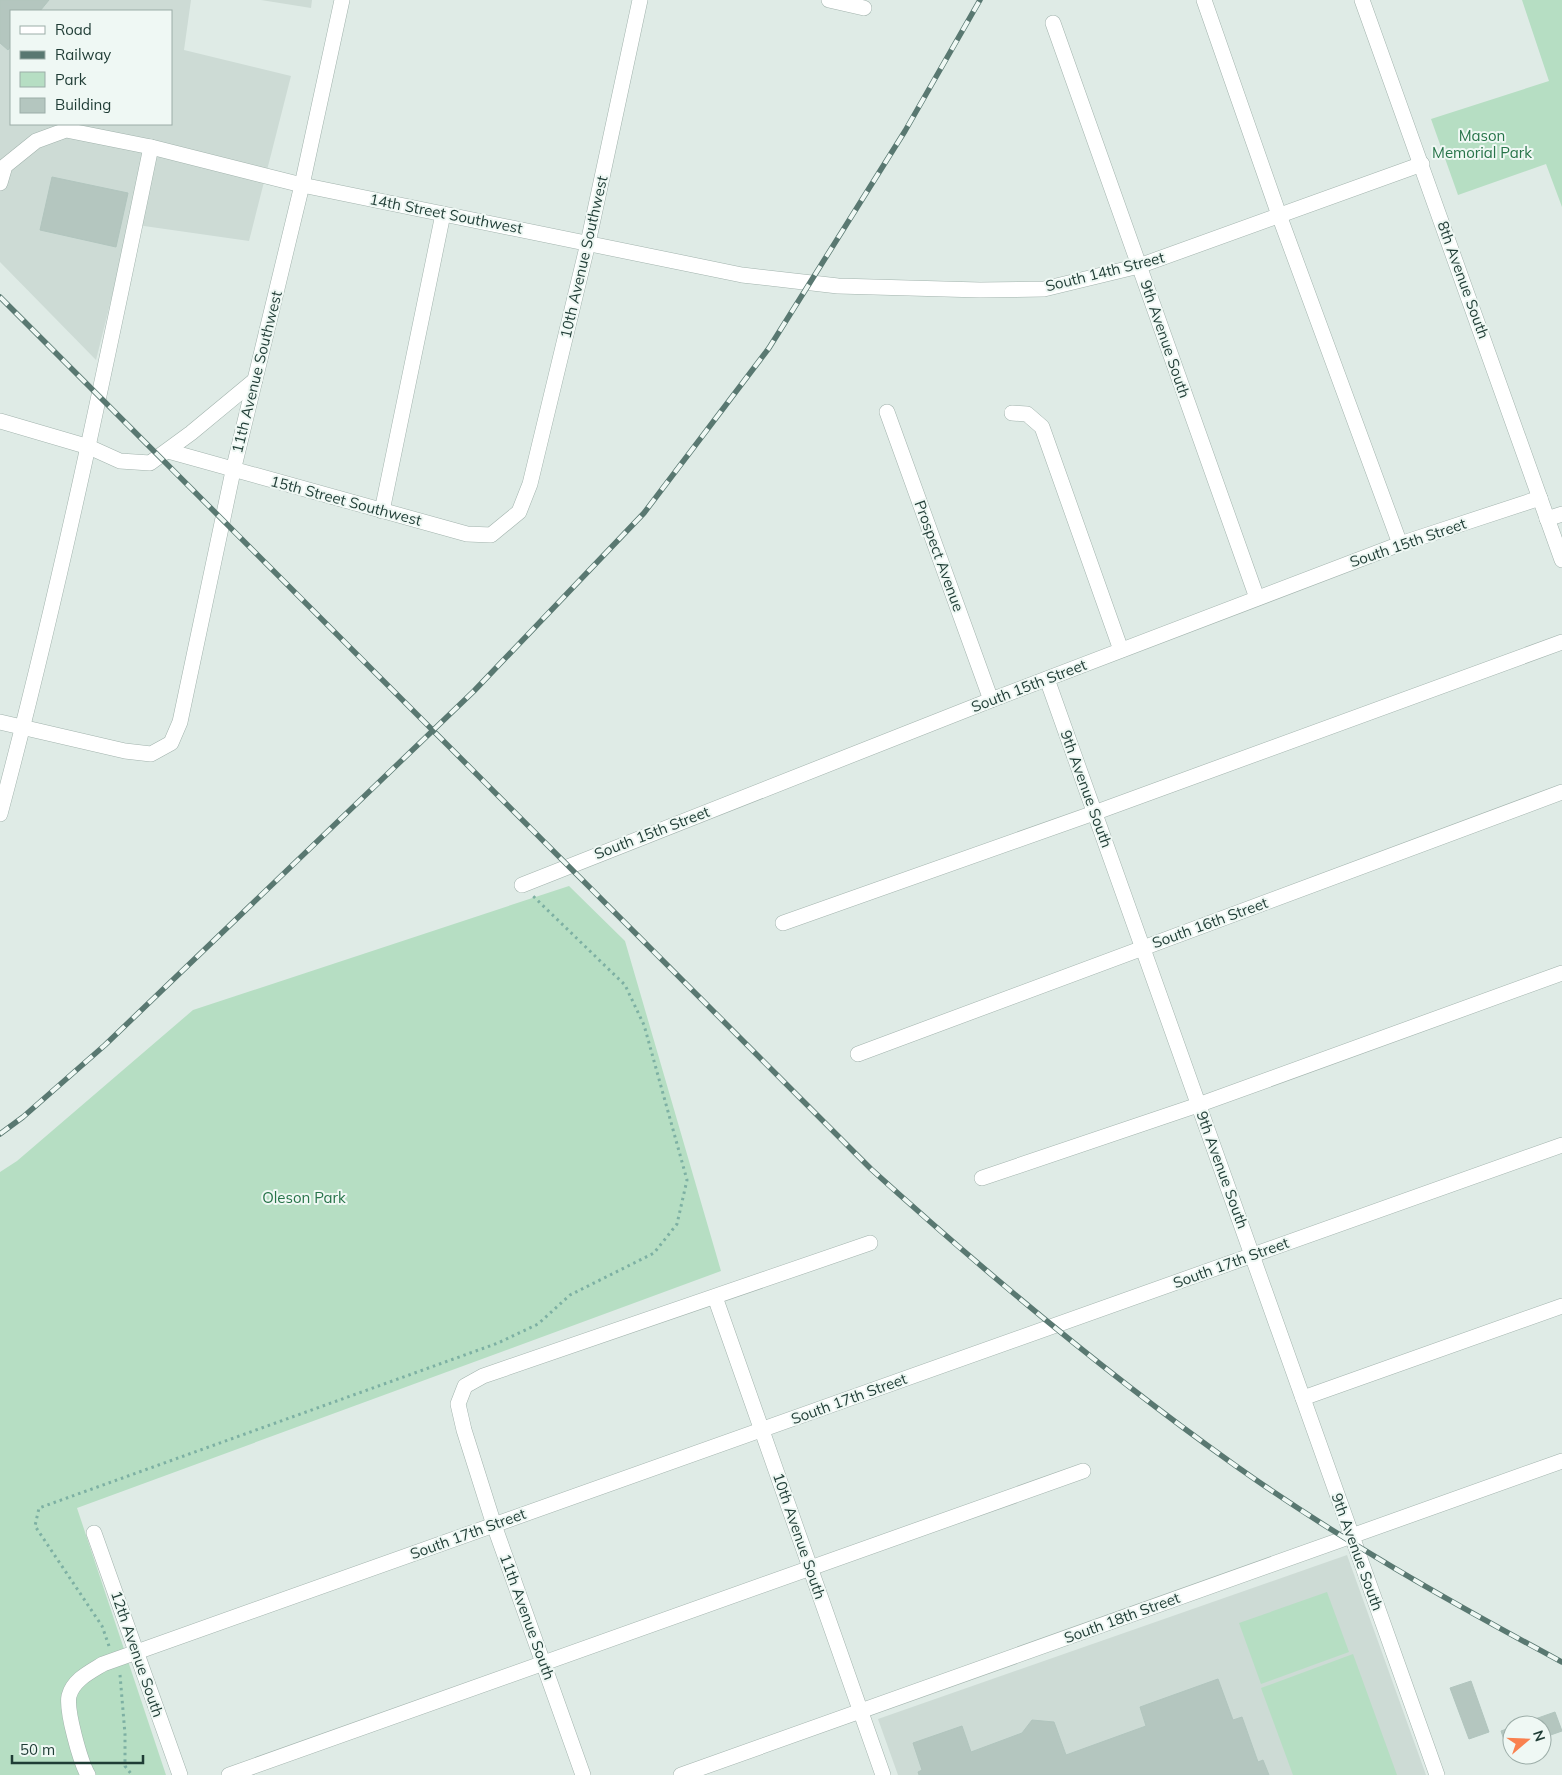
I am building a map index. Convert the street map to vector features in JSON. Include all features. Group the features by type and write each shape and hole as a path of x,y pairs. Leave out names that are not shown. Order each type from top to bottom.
{"street":[{"name":"11th Avenue Southwest","path":"23,726 125,751 151,754 170,743 180,722 233,471 302,186 342,0"},
{"name":"10th Avenue Southwest","path":"519,512 530,484 588,243 640,0"},
{"path":"830,0 864,8"},
{"path":"1204,0 1279,215 1400,544"},
{"name":"8th Avenue South","path":"1362,0 1562,560"},
{"name":"9th Avenue South","path":"1053,24 1257,598"},
{"name":"14th Street Southwest","path":"0,183 5,166 36,141 66,130 151,147 302,186 742,275"},
{"path":"0,814 23,726 89,447 151,147"},
{"name":"South 14th Street","path":"742,275 838,286 898,289 1044,289 1139,266 1422,164"},
{"path":"382,511 443,214"},
{"path":"0,421 89,447 120,462 150,463 168,451 255,380"},
{"name":"Prospect Avenue","path":"887,412 991,700"},
{"path":"1012,413 1027,414 1042,426 1121,650"},
{"name":"15th Street Southwest","path":"168,451 233,471 466,534 491,535 519,512"},
{"name":"South 15th Street","path":"522,885 991,700 1257,598 1400,544 1540,498"},
{"path":"1548,519 1562,514"},
{"path":"783,923 1094,813 1562,642"},
{"name":"9th Avenue South","path":"1046,679 1437,1775"},
{"path":"0,722 23,726"},
{"name":"South 16th Street","path":"858,1054 1562,792"},
{"path":"982,1178 1198,1105 1562,973"},
{"name":"South 17th Street","path":"88,1775 71,1720 69,1696 80,1678 102,1664 1562,1145"},
{"name":"11th Avenue South","path":"583,1775 494,1525 464,1430 458,1404 465,1386 483,1376 870,1243"},
{"name":"10th Avenue South","path":"715,1297 883,1775"},
{"path":"1303,1398 1562,1306"},
{"name":"South 18th Street","path":"681,1775 1562,1461"},
{"path":"229,1775 1083,1471"},
{"name":"12th Avenue South","path":"94,1533 180,1775"}],"path":[{"path":"132,1775 125,1766 121,1676 102,1626 35,1526 39,1508 498,1343 538,1324 570,1295 654,1253 677,1224 687,1180 640,1017 625,985 522,885"}],"shaded area":[{"path":"0,0 191,0 184,50 291,76 249,241 130,224 96,360 0,262"},
{"path":"261,0 312,0 311,8"},
{"path":"1347,1555 1426,1775 898,1775 878,1719"}],"green space":[{"name":"Mason Memorial Park","path":"1522,0 1562,0 1562,207 1546,164 1458,195 1431,119 1549,81"},
{"name":"Oleson Park","path":"569,886 625,941 721,1271 77,1508 166,1775 0,1775 0,1172 17,1161 193,1010"},
{"path":"1327,1592 1349,1652 1261,1684 1239,1623"},
{"path":"1353,1654 1397,1775 1293,1775 1261,1688"}],"building":[{"path":"0,0 49,0 41,10 10,10 10,47 8,50 0,43"},
{"path":"52,177 128,193 116,247 40,230"},
{"path":"1218,1679 1233,1720 1242,1717 1258,1762 1263,1760 1269,1775 919,1775 918,1772 922,1770 913,1743 962,1726 971,1752 1022,1733 1032,1720 1054,1722 1066,1755 1146,1726 1140,1707"},
{"path":"1471,1681 1489,1732 1469,1739 1450,1688"},
{"path":"1555,1712 1562,1731 1552,1734 1552,1715 1546,1715"}],"railway":[{"path":"0,1134 23,1117 105,1045 474,691 644,513 769,348 905,131 980,0"},
{"path":"0,297 871,1169 959,1247 1049,1323 1141,1396 1275,1493 1396,1569 1562,1662"}]}
